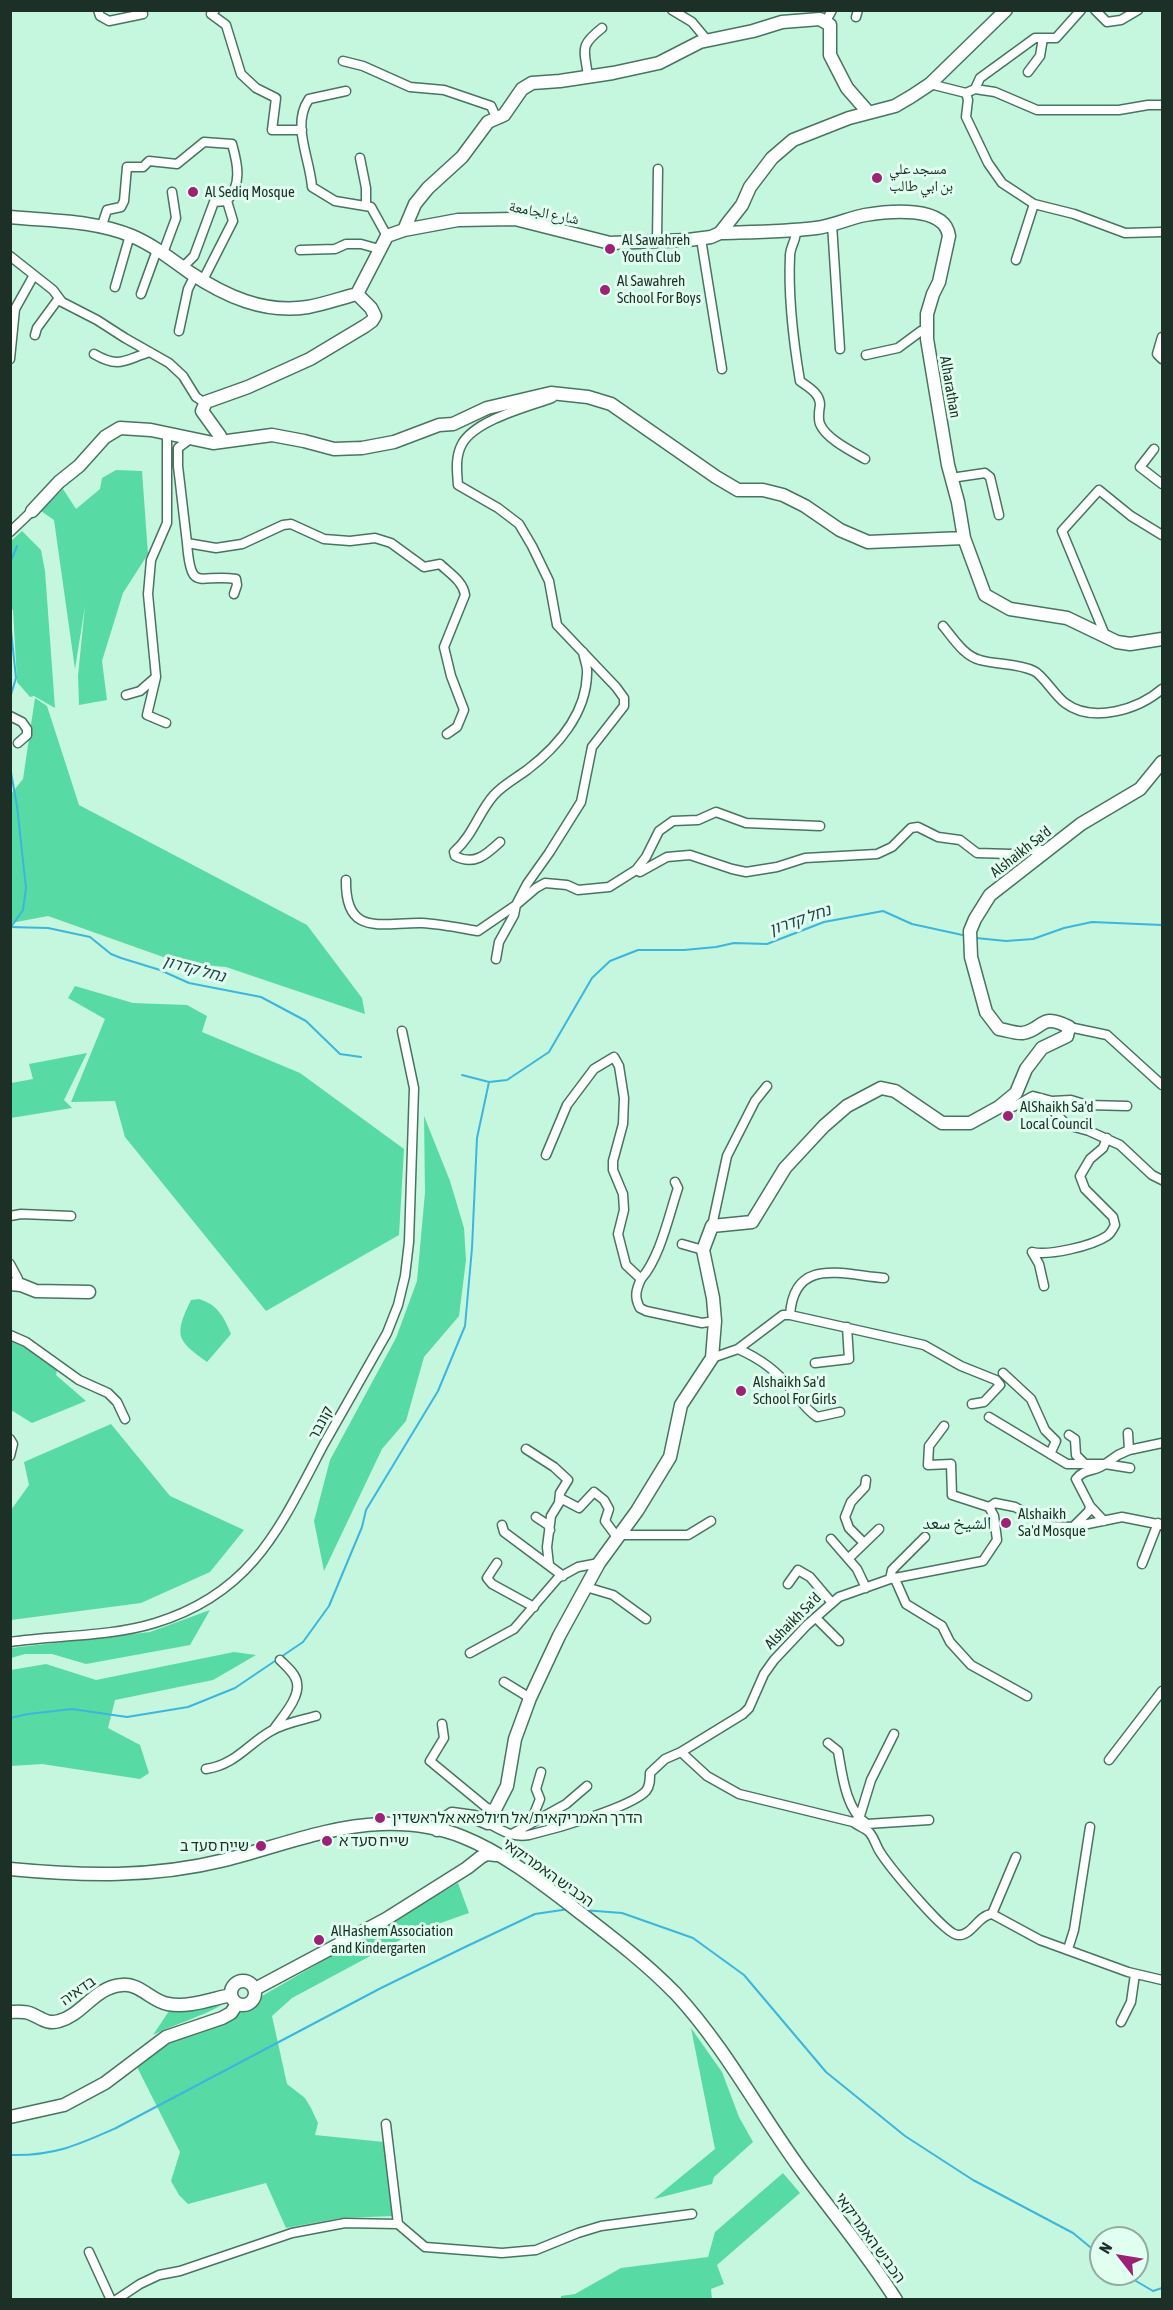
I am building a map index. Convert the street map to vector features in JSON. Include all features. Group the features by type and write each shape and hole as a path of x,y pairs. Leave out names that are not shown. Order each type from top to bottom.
{"street":[{"path":"99,10 100,16 110,21 143,14"},
{"path":"215,10 211,14 226,25 241,74 256,88 276,98 272,129 302,130"},
{"path":"672,10 692,22 707,40"},
{"path":"1081,10 1056,38 1035,38 980,78 970,91 966,117 988,163 1002,183 1034,204 1074,214 1125,233 1162,232"},
{"path":"1095,10 1107,22 1121,20 1138,10"},
{"path":"720,233 742,205 750,187 772,158 793,140 868,112 895,106 930,84 998,13"},
{"path":"404,230 415,204 428,188 462,157 488,122 504,115 522,89 532,83 588,77 659,63 707,40 753,31 782,22 829,16 830,55 847,88 868,112"},
{"path":"588,77 584,46 587,40 602,28"},
{"path":"1028,72 1040,56 1043,38"},
{"path":"343,61 363,66 410,87 444,90 491,106 496,117"},
{"path":"930,84 995,93 1037,110 1119,110 1162,105"},
{"path":"10,217 83,223 130,236 160,251 199,278 234,298 253,305 283,309 309,307 357,294 387,236 370,207 335,201 312,187 301,116 309,99 346,91"},
{"path":"101,228 107,210 121,207 124,201 127,167 142,167 149,161 177,164 204,141 232,144 239,172 233,194 227,201 214,202 194,256 183,267"},
{"path":"360,158 366,188 366,206"},
{"path":"657,241 658,169"},
{"path":"141,294 176,218 172,192"},
{"path":"179,331 188,289 199,278 232,221 227,201"},
{"path":"1016,260 1034,204"},
{"name":"Alharathan","path":"720,233 818,228 864,215 891,212 929,214 941,220 948,228 949,236 939,282 927,314 927,329 934,389 951,478 964,538 984,595 1010,609 1067,618 1117,642 1130,644 1162,640"},
{"name":"شارع الجامعة","path":"387,236 404,230 458,220 515,219 610,243 701,239 720,233"},
{"path":"832,224 840,349"},
{"path":"796,230 797,237 790,252 789,294 800,381 817,394 820,401 820,425 845,448 865,459"},
{"path":"115,287 130,236"},
{"path":"701,239 722,369"},
{"path":"300,250 335,249 346,244 361,244 379,249"},
{"path":"10,256 62,302 169,363 183,376 196,397 205,403"},
{"path":"10,359 15,309 34,275"},
{"path":"219,441 220,435 202,411 205,403 248,387 310,359 372,321 375,316 371,308 357,294"},
{"path":"34,335 59,298"},
{"path":"866,355 898,348 927,329"},
{"path":"1162,337 1157,354 1162,359"},
{"path":"94,354 108,362 118,363 150,352"},
{"path":"10,532 59,482 79,466 105,437 120,428 167,433 190,440 213,443 272,435 334,449 362,448 394,442 439,425 453,424 487,408 551,393 612,404 738,490 763,489 783,495 805,506 840,530 868,542 964,538"},
{"path":"496,959 499,942 514,915 526,884 549,853 581,802 592,747 624,706 624,698 557,625 549,581 519,524 498,508 458,485 457,460 462,445 470,433 508,413 563,394"},
{"path":"165,723 147,715 156,677 148,594 151,560 167,523 167,433"},
{"path":"190,440 178,448 189,570 196,578 236,579 234,594"},
{"path":"1154,449 1140,467 1162,484"},
{"path":"951,478 985,473 990,477 999,515"},
{"path":"1105,635 1062,531 1099,490 1131,516 1161,530"},
{"path":"187,543 216,548 242,544 283,525 291,524 324,539 350,541 375,538 391,543 424,567 440,564 460,583 465,595 444,647 451,676 464,710 457,727 447,734"},
{"path":"944,626 963,650 978,660 1009,664 1036,671 1066,704 1085,713 1110,713 1142,702 1162,689"},
{"path":"500,842 480,858 470,860 455,856 454,852 472,833 496,793 546,754 566,732 584,699 588,673 582,651"},
{"path":"126,695 140,690 156,677"},
{"path":"10,716 22,722 27,729 27,735 18,743"},
{"name":"Alshaikh Sa'd","path":"1069,1027 1061,1023 1046,1021 1023,1033 999,1029 986,1012 969,947 970,931 990,895 1081,824 1140,789 1162,762"},
{"path":"346,880 346,898 350,910 364,922 381,926 424,923 478,931 545,883 567,885 578,890 609,887 636,870 659,831 673,821 698,820 716,812 746,823 820,826"},
{"path":"636,870 640,872 667,857 690,855 746,872 777,867 805,858 877,854 892,847 911,828 918,827 938,837 960,840 977,853 1011,854 1030,849 1048,851"},
{"path":"712,1226 752,1222 785,1168 824,1126 847,1106 881,1088 895,1091 942,1123 970,1123 999,1107 1016,1093 1026,1069 1042,1048 1067,1035 1069,1027 1107,1035 1162,1085"},
{"name":"קונבר","path":"10,1642 123,1630 153,1624 180,1614 229,1584 249,1567 276,1534 387,1333 398,1305 405,1276 409,1242 414,1123 414,1088 402,1031"},
{"path":"546,1155 567,1106 594,1069 614,1057 619,1066 624,1098 623,1124 613,1161 613,1170 623,1194 624,1210 618,1234 626,1265 641,1279"},
{"path":"488,1823 507,1786 514,1739 559,1636 599,1563 637,1510 669,1457 681,1405 712,1358 715,1321 713,1298 703,1250 712,1226 727,1156 755,1101 767,1086"},
{"path":"999,1107 1013,1107 1034,1096 1052,1101 1071,1100 1087,1105 1127,1106"},
{"path":"1041,1098 1066,1125 1080,1127 1107,1138 1127,1150 1152,1175 1162,1180"},
{"path":"1044,1286 1039,1264 1032,1252 1076,1248 1108,1236 1115,1225 1113,1217 1085,1189 1080,1176 1090,1159 1103,1148 1107,1138"},
{"path":"675,1182 678,1188 664,1232 648,1271 635,1292 640,1308 702,1323 715,1321"},
{"path":"10,1216 21,1214 70,1216"},
{"path":"682,1244 703,1250"},
{"path":"10,1264 18,1279 14,1284 36,1291 90,1292"},
{"path":"790,1315 791,1299 798,1286 816,1274 831,1272 884,1278"},
{"path":"712,1358 738,1349 783,1315 790,1315 924,1345 961,1366 996,1380 1000,1385 984,1402 972,1404"},
{"path":"815,1363 849,1359 847,1327"},
{"path":"10,1335 26,1342 79,1380 108,1393 117,1402 125,1419"},
{"path":"738,1349 763,1361 792,1389 803,1407 817,1418 840,1412"},
{"path":"1003,1373 1031,1399 1045,1430 1056,1441 1050,1454"},
{"path":"989,1417 1067,1464 1105,1464 1130,1468"},
{"path":"944,1426 929,1446 928,1465 951,1464 952,1496 989,1507 995,1503 1015,1507 1049,1526 1073,1527 1122,1517 1160,1524 1142,1564"},
{"path":"1128,1434 1129,1450"},
{"path":"1069,1435 1075,1439 1076,1455 1085,1464"},
{"path":"10,1439 13,1444 10,1456"},
{"path":"1104,1521 1090,1506 1076,1479 1084,1471 1101,1468 1129,1450 1162,1443"},
{"path":"526,1449 554,1467 568,1480 560,1492 559,1503 551,1516 547,1547 549,1565"},
{"path":"864,1544 849,1528 845,1517 851,1502 865,1487 866,1480"},
{"path":"560,1498 579,1508 594,1492 607,1504 609,1509 604,1521 618,1536 688,1535 711,1521"},
{"path":"1073,1527 1083,1518 1090,1506"},
{"name":"Alshaikh Sa'd","path":"437,1830 442,1821 452,1814 474,1817 518,1837 550,1830 615,1808 645,1792 650,1785 650,1773 655,1767 743,1714 749,1708 764,1674 774,1660 839,1597 892,1579 983,1561 997,1540 994,1516 989,1507"},
{"path":"536,1516 551,1530"},
{"path":"502,1524 504,1532 563,1576"},
{"path":"849,1558 879,1529"},
{"path":"925,1537 892,1570 892,1579 906,1604 942,1626 950,1642 971,1665 1027,1696"},
{"path":"831,1539 849,1558 867,1588"},
{"path":"496,1563 488,1578 492,1584 534,1607"},
{"path":"470,1653 514,1629 558,1578 578,1567 599,1563"},
{"path":"788,1584 798,1570 810,1577 832,1603"},
{"path":"586,1587 613,1595 646,1619"},
{"path":"816,1618 839,1641"},
{"path":"274,1729 295,1697 298,1683 280,1660"},
{"path":"504,1682 530,1698"},
{"path":"1109,1760 1162,1691"},
{"path":"206,1769 240,1756 258,1739 274,1729 316,1716"},
{"path":"442,1724 444,1738 430,1761 487,1808 495,1810"},
{"path":"856,1821 871,1779 894,1734"},
{"path":"828,1743 838,1751 842,1775 856,1821 868,1831 880,1852 931,1914 952,1933 959,1936 982,1917 992,1914 1040,1940 1102,1963 1162,1980"},
{"path":"681,1752 707,1776 739,1794 867,1824 929,1820"},
{"path":"530,1824 540,1799 537,1789 541,1772"},
{"path":"510,1834 566,1804 587,1786"},
{"name":"הכביש האמריקאי","path":"10,1869 71,1874 133,1875 223,1860 363,1825 408,1824 437,1830 483,1846 542,1884 604,1931 676,1994 717,2047 803,2173 878,2272 896,2300"},
{"path":"1068,1949 1074,1930 1090,1827"},
{"path":"458,1874 473,1852 474,1848 467,1839"},
{"path":"478,1860 483,1852 483,1846"},
{"path":"255,1989 386,1919 487,1854 496,1855"},
{"path":"992,1914 1016,1857"},
{"path":"1121,2022 1131,2002 1136,1974"},
{"path":"10,2117 64,2105 105,2083 166,2037 231,2013 234,1999 233,1987 242,1981 250,1983 255,1989 254,1998 245,2005 234,1999"},
{"name":"בדאיה","path":"10,2012 27,2012 50,2023 61,2021 100,1991 125,1984 136,1986 169,2004 234,1999"},
{"path":"386,2124 398,2224"},
{"path":"116,2300 140,2283 159,2275 180,2271 292,2233 345,2223 398,2224 425,2247 502,2253 536,2250 601,2226 693,2214"},
{"path":"89,2252 111,2300"}],"green space":[{"path":"116,470 142,471 148,554 123,593 102,661 107,700 79,705 78,676 85,606 75,669 54,520 41,511 63,489 76,509 100,489 102,478"},
{"path":"22,531 41,550 45,571 55,708 34,696 30,697 17,682 13,609 10,612 10,542"},
{"path":"35,698 47,706 79,805 307,925 362,998 365,1014 226,967 180,963 48,916 11,923 11,794 23,779"},
{"path":"75,986 133,1003 187,1005 207,1016 202,1032 300,1073 404,1149 399,1235 266,1311 125,1137 115,1101 71,1102 105,1019 68,998"},
{"path":"87,1053 64,1100 72,1108 11,1118 11,1083 33,1079 29,1064"},
{"path":"424,1116 450,1181 464,1228 466,1260 459,1316 424,1357 406,1421 382,1449 324,1571 314,1521 330,1460 396,1338 417,1281 425,1192"},
{"path":"199,1299 219,1312 231,1334 207,1362 184,1342 180,1329 191,1300"},
{"path":"11,1340 35,1352 57,1370 56,1375 86,1401 32,1423 11,1410"},
{"path":"111,1424 170,1496 244,1530 210,1572 141,1603 11,1620 11,1510 29,1485 24,1462"},
{"path":"210,1610 190,1645 86,1664 52,1654 25,1654 11,1658 11,1648 150,1632"},
{"path":"234,1652 256,1655 213,1680 115,1700 108,1728 140,1745 149,1773 140,1779 42,1764 11,1766 11,1670 46,1664 96,1680"},
{"path":"458,1883 469,1913 415,1932 292,1998 272,2016 287,2084 305,2098 311,2108 318,2123 315,2135 384,2142 394,2216 341,2218 286,2228 266,2183 188,2204 179,2195 171,2181 180,2152 137,2067 180,2036 248,2004"},
{"path":"222,2005 205,2013 153,2035 169,2011"},
{"path":"691,2028 722,2072 739,2117 753,2142 714,2177 712,2184 654,2199 715,2149"},
{"path":"783,2173 800,2193 717,2265 724,2284 711,2289 712,2299 561,2299 561,2296 575,2294 621,2268 708,2257 715,2232"}],"waterway":[{"path":"10,563 17,546"},
{"path":"10,621 16,678 10,698"},
{"path":"10,767 17,806 26,888 23,910 11,927"},
{"name":"נחל קדרון","path":"462,1075 489,1082 507,1080 549,1052 592,978 610,961 638,950 684,950 734,943 767,944 824,922 883,911 912,924 967,936"},
{"name":"נחל קדרון","path":"976,938 1006,941 1033,939 1064,928 1092,922 1162,925"},
{"name":"נחל קדרון","path":"10,927 48,928 90,937 111,954 160,970 189,983 261,997 306,1021 340,1054 361,1057"},
{"path":"10,1718 72,1709 127,1717 188,1707 235,1688 303,1642 329,1606 362,1527 366,1510 438,1391 465,1326 472,1248 477,1138 489,1082"},
{"path":"10,2155 53,2151 116,2128 381,1988 463,1948 535,1914 569,1909"},
{"path":"583,1910 622,1913 693,1938 744,1975 826,2072 905,2136 973,2180 1073,2233 1089,2246"},
{"path":"1144,2286 1153,2291 1162,2288"}],"place":[{"name":"مسجد علي بن ابي طالب","path":"877,178"},
{"name":"Al Sediq Mosque","path":"193,192"},
{"name":"Al Sawahreh Youth Club","path":"610,249"},
{"name":"Al Sawahreh School For Boys","path":"605,290"},
{"name":"AlShaikh Sa'd Local Council","path":"1008,1116"},
{"name":"Alshaikh Sa'd School For Girls","path":"741,1391"},
{"name":"Alshaikh Sa'd Mosque","path":"1006,1523"},
{"name":"הדרך האמריקאית/אל ח׳ולפאא אלראשדין","path":"380,1818"},
{"name":"שייח סעד א","path":"327,1841"},
{"name":"שייח סעד ב","path":"261,1846"},
{"name":"AlHashem Association and Kindergarten","path":"319,1940"}],"district":[{"name":"الشيخ سعد","path":"957,1523"}]}
